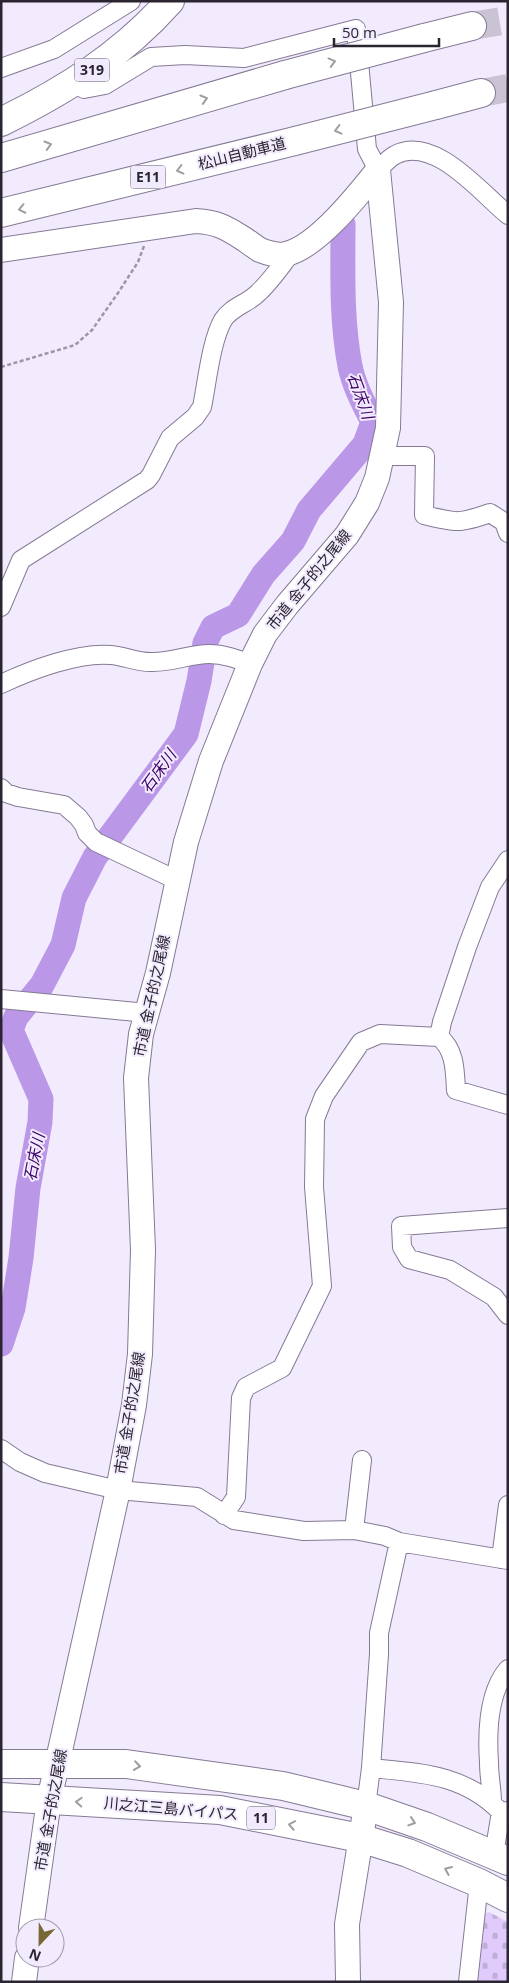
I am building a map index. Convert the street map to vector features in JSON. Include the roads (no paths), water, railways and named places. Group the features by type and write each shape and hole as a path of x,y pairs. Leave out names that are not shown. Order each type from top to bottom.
{"highway":[{"name":"319","path":"1,122 74,83 145,27 166,3"},
{"path":"1,158 285,75 472,26"},
{"name":"松山自動車道","path":"1,213 481,93"},
{"name":"11","path":"1,1764 126,1764 283,1786 366,1806 427,1827 501,1858"},
{"name":"川之江三島バイパス","path":"1,1797 220,1810 360,1838 408,1853 479,1883 508,1898"}],"street":[{"path":"1,68 54,49 130,1"},
{"path":"74,83 84,89 105,85 151,57 185,55 244,58 356,29 367,149 378,170"},
{"path":"1,250 196,221 211,222 223,226 259,249 285,255 300,248 320,233 352,202 378,170 394,155 407,150 420,151 432,155 461,172 508,216"},
{"name":"市道 金子的之尾線","path":"32,1918 50,1800 118,1490 134,1405 140,1354 143,1250 136,1078 141,1034 158,973 186,842 211,761 250,664 270,627 347,535 367,503 377,478 388,428 391,302 378,170"},
{"path":"1,607 20,560 147,480 170,438 195,417 202,407 217,335 223,321 232,309 252,299 261,291 290,252"},
{"path":"383,456 425,456 424,516 454,523 467,521 490,513 504,522 508,533"},
{"path":"1,684 54,663 96,655 112,655 151,662 175,661 202,655 229,656 250,664"},
{"path":"1,788 6,793 18,798 64,805 78,816 87,833 104,846 168,876"},
{"path":"439,1037 442,1022 464,956 490,888 508,860"},
{"path":"7,1000 147,1013"},
{"path":"224,1515 236,1498 241,1398 246,1387 282,1368 322,1286 314,1187 315,1119 324,1096 361,1042 380,1034 439,1037 445,1042 455,1064 456,1090 508,1104"},
{"path":"508,1218 401,1226 402,1247 409,1258 450,1270 494,1297 508,1315"},
{"path":"1,1449 20,1462 45,1473 118,1490 196,1497 234,1520 304,1531 354,1530 384,1536 399,1542 504,1560 508,1505"},
{"path":"354,1530 362,1460"},
{"path":"348,1982 348,1924 371,1768 379,1654 378,1633 399,1542"},
{"path":"501,1858 500,1809 492,1787 489,1764 490,1716 500,1679 508,1669"},
{"path":"371,1768 431,1774 454,1781 500,1809"},
{"path":"468,1982 479,1883"},
{"path":"24,1982 26,1968"}],"waterway":[{"name":"石床川","path":"1,1344 13,1308 21,1258 28,1188 40,1122 41,1099 11,1030 16,1017 42,985 63,945 74,898 95,857 186,734 199,681 205,643 213,627 238,615 263,575 293,541 309,510 365,444 373,422 354,381 347,348 343,295 343,224"}],"tunnel":[{"path":"472,26 508,20"},
{"path":"481,93 508,88"}]}
